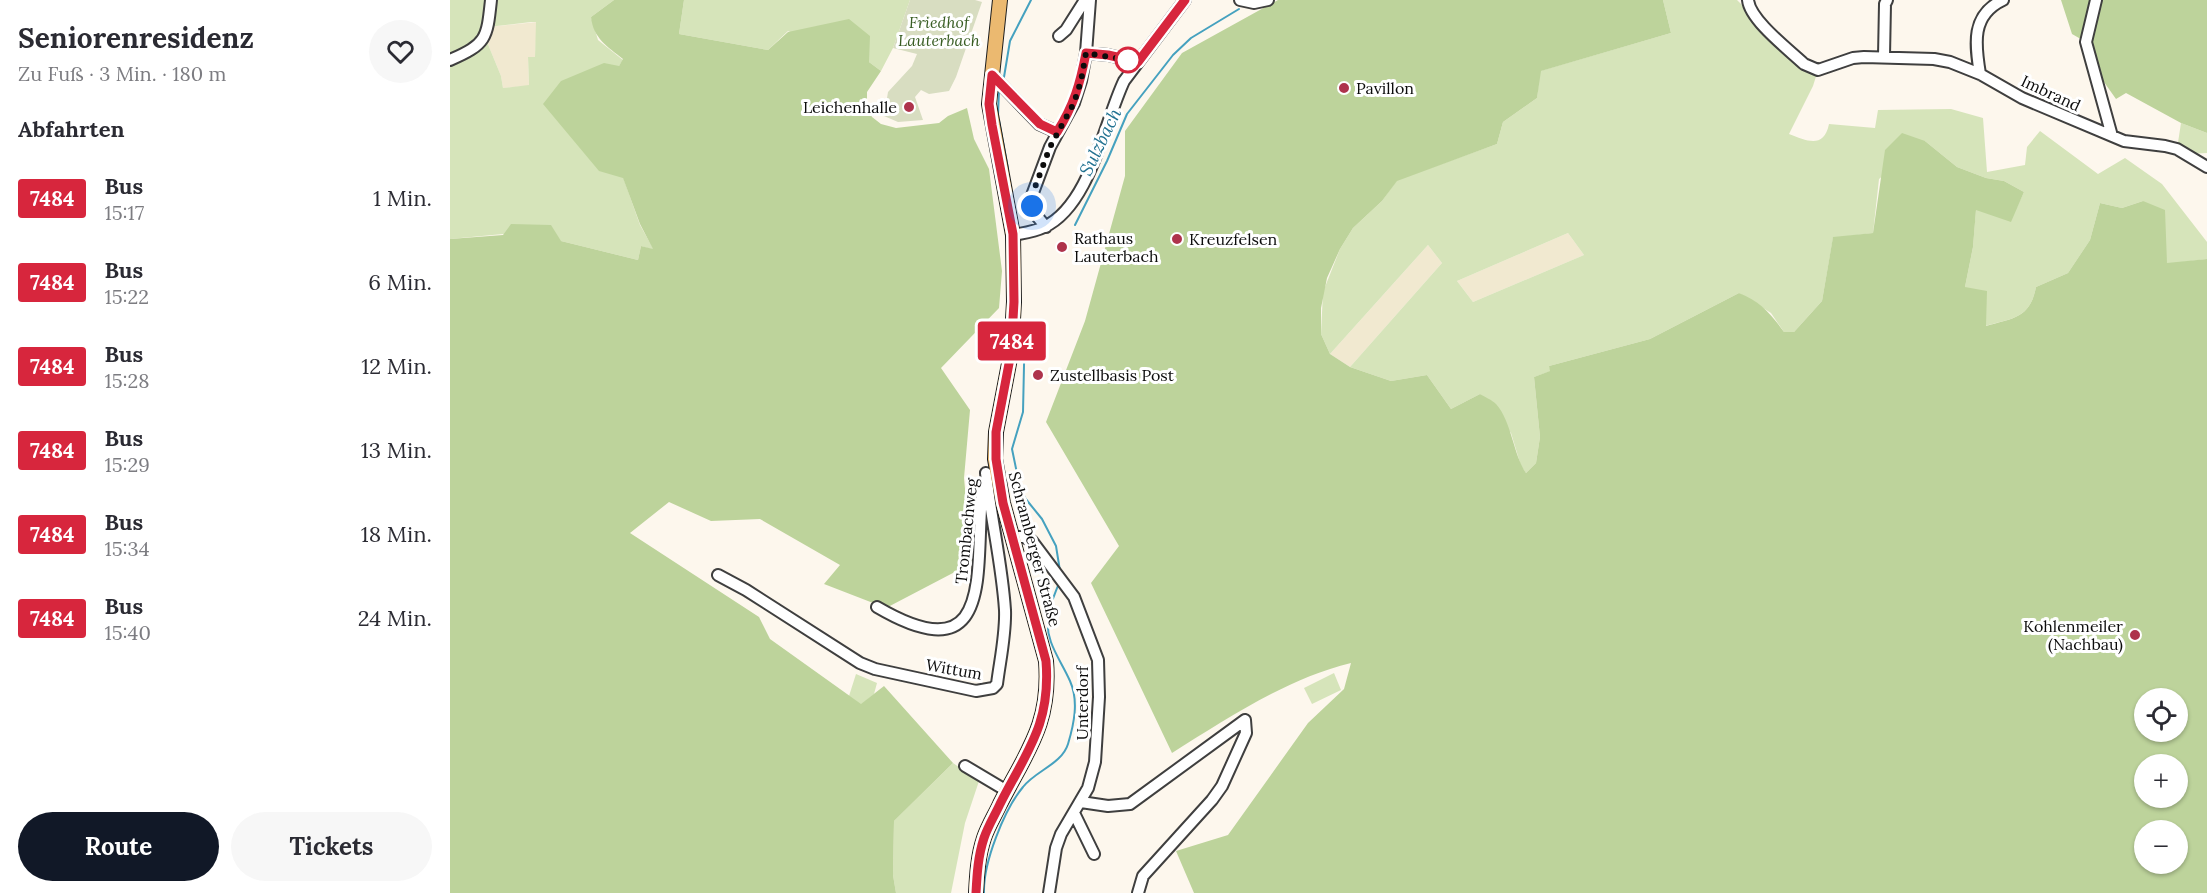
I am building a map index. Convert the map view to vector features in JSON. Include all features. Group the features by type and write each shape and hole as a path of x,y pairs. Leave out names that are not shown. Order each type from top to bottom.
{"main road":[{"name":"Schramberger Straße","path":"976,893 978,863 985,835 1036,737 1044,716 1048,685 1046,661 1039,630 1012,537 1000,488 996,459 996,432 1013,334 1013,234 989,104 1001,3"}],"street":[{"path":"450,60 474,49 485,37 491,0"},
{"path":"1059,36 1066,30 1087,0"},
{"path":"1046,227 1036,215 1031,198 1057,132 1074,103 1081,81 1086,53 1087,0"},
{"path":"1013,234 1046,227 1064,210 1083,185 1124,81 1185,0"},
{"path":"1240,0 1254,3 1268,0"},
{"name":"Imbrand","path":"1748,0 1749,9 1756,19 1804,64 1813,69 1818,70 1853,58 1884,56 1950,62 1980,74 2022,98 2124,141 2177,149 2207,167"},
{"path":"1884,56 1887,0"},
{"path":"1980,74 1976,48 1979,23 1994,4 2003,0"},
{"name":"Imbrand","path":"2096,0 2086,42 2112,136"},
{"path":"1086,53 1138,62"},
{"path":"992,75 1040,124 1057,132"},
{"name":"Trombachweg","path":"877,607 914,626 928,628 948,628 964,617 970,608 978,584 983,488 986,473 996,459"},
{"name":"Wittum","path":"718,575 860,663 875,669 976,691 993,688 997,684 1005,613 1001,567 986,473"},
{"name":"Unterdorf","path":"1012,537 1024,537 1032,541 1064,581 1074,597 1098,660 1097,747 1091,778 1081,802 1061,834 1056,848 1048,893"},
{"path":"1081,802 1108,806 1130,804 1245,720 1246,733 1222,786 1143,876 1138,893"},
{"path":"966,766 1007,791"},
{"path":"1074,813 1094,854"}],"shaded area":[{"path":"537,22 535,57 528,57 529,86 503,88 501,76 485,37 488,27"},
{"path":"1568,233 1584,255 1473,302 1457,281"},
{"path":"1428,245 1442,263 1350,367 1330,354"}],"green space":[{"path":"450,0 614,0 591,17 598,40 623,60 619,66 599,170 623,177 640,225 654,250 641,246 638,260 561,241 503,234 450,239","holes":["536,22 535,57 528,57 529,85 503,88 501,76 485,37 488,27"]},
{"path":"614,0 684,0 679,34 768,50 788,32 849,19 870,36 869,62 881,71 867,92 867,106 872,117 881,124 896,128 939,123 948,116 967,108 974,139 989,169 1002,271 999,308 941,368 970,410 964,478 972,563 886,608 824,584 840,565 760,519 711,521 669,502 630,533 759,617 770,639 861,704 884,686 953,763 894,821 893,875 896,893 450,893 450,239 503,235 511,224 551,225 561,241 638,260 641,246 653,249 640,224 623,178 599,171 543,104 561,81 604,63 619,66 623,59 598,36 591,17"},
{"path":"684,0 910,0 893,48 881,71 869,62 788,31 768,50 679,34"},
{"name":"Friedhof Lauterbach","path":"910,0 975,0 982,2 949,91 929,94 921,90 915,97 923,120 898,122 884,116 888,92 912,66 917,54 893,48"},
{"path":"1278,0 1663,0 1671,33 1541,71 1537,98 1503,122 1497,144 1397,181 1382,201 1353,228 1340,249 1327,278 1321,308 1321,334 1330,354 1350,367 1391,381 1427,375 1451,409 1480,394 1490,400 1496,404 1506,420 1518,457 1526,473 1536,463 1540,437 1534,377 1550,371 1549,366 1650,339 1739,293 1764,309 1784,332 1794,332 1822,301 1833,237 1873,233 1885,150 1902,133 1925,141 1957,167 1986,178 2004,181 2024,192 2011,222 1976,210 1973,247 1965,287 1987,291 1986,326 2018,316 2029,305 2036,287 2068,273 2090,240 2100,203 2122,208 2143,201 2165,210 2167,263 2207,259 2207,893 1194,893 1176,851 1228,835 1308,723 1344,689 1351,663 1281,689 1236,713 1172,753 1091,583 1119,546 1046,422 1085,321 1125,176 1125,131 1182,53"},
{"path":"1663,0 1737,0 1756,19 1818,70 1813,86 1789,134 1808,141 1819,140 1823,137 1829,124 1875,128 1878,110 1951,109 1983,118 1987,172 2025,165 2027,147 2040,131 2098,174 2125,158 2162,184 2207,242 2207,259 2167,264 2143,201 2122,208 2100,203 2090,240 2068,273 2036,287 2029,305 2018,316 1985,326 1965,287 1973,247 1976,209 2017,207 2024,192 2004,181 1986,178 1957,167 1925,141 1879,179 1873,233 1833,238 1822,301 1794,332 1784,332 1771,313 1739,293 1650,339 1549,366 1551,371 1534,377 1540,437 1536,463 1526,473 1521,466 1511,433 1480,394 1451,409 1427,375 1391,381 1350,367 1442,263 1428,245 1330,354 1321,334 1323,292 1340,249 1353,228 1382,201 1397,180 1497,144 1503,122 1537,98 1540,71 1671,33","holes":["1568,233 1584,255 1473,302 1457,281"]},
{"path":"2061,0 2207,0 2207,133 2181,123 2126,93 2116,99 2099,75 2086,42 2072,34"},
{"path":"2181,123 2207,133 2207,153 2188,154 2177,149"},
{"path":"1334,673 1341,690 1312,704 1304,688"},
{"path":"856,674 877,683 874,694 861,705 849,696"},
{"path":"953,763 979,781 965,823 951,893 896,893 893,875 894,821"}],"waterway":[{"path":"1004,77 1010,41 1031,0"},
{"name":"Sulzbach","path":"1075,225 1107,161 1127,114 1173,55 1191,38 1239,9"},
{"path":"998,115 999,91"},
{"path":"999,121 1008,169"},
{"path":"1025,320 1023,412 1012,449 1019,483 1025,498 1042,519 1056,546 1060,571"},
{"path":"984,893 991,852 1009,809 1028,781 1065,751 1072,729 1075,712 1073,689 1054,651 1048,627 1050,609 1059,583"}],"bus line":[{"name":"7484","path":"976,893 977,873 985,835 1036,737 1044,716 1048,685 1046,661 1003,503 996,459 996,432 1011,353 1014,302 1013,234 989,104 992,75 1040,124 1057,132 1074,103 1086,53 1138,62 1185,0"}],"place":[{"name":"Pavillon","path":"1344,88"},
{"name":"Leichenhalle","path":"909,107"},
{"name":"Kreuzfelsen","path":"1177,239"},
{"name":"Rathaus Lauterbach","path":"1062,247"},
{"name":"Zustellbasis Post","path":"1038,375"},
{"name":"Kohlenmeiler (Nachbau)","path":"2135,635"}],"route":[{"path":"1032,206 1031,198 1050,147 1074,103 1086,53 1128,60"}]}
